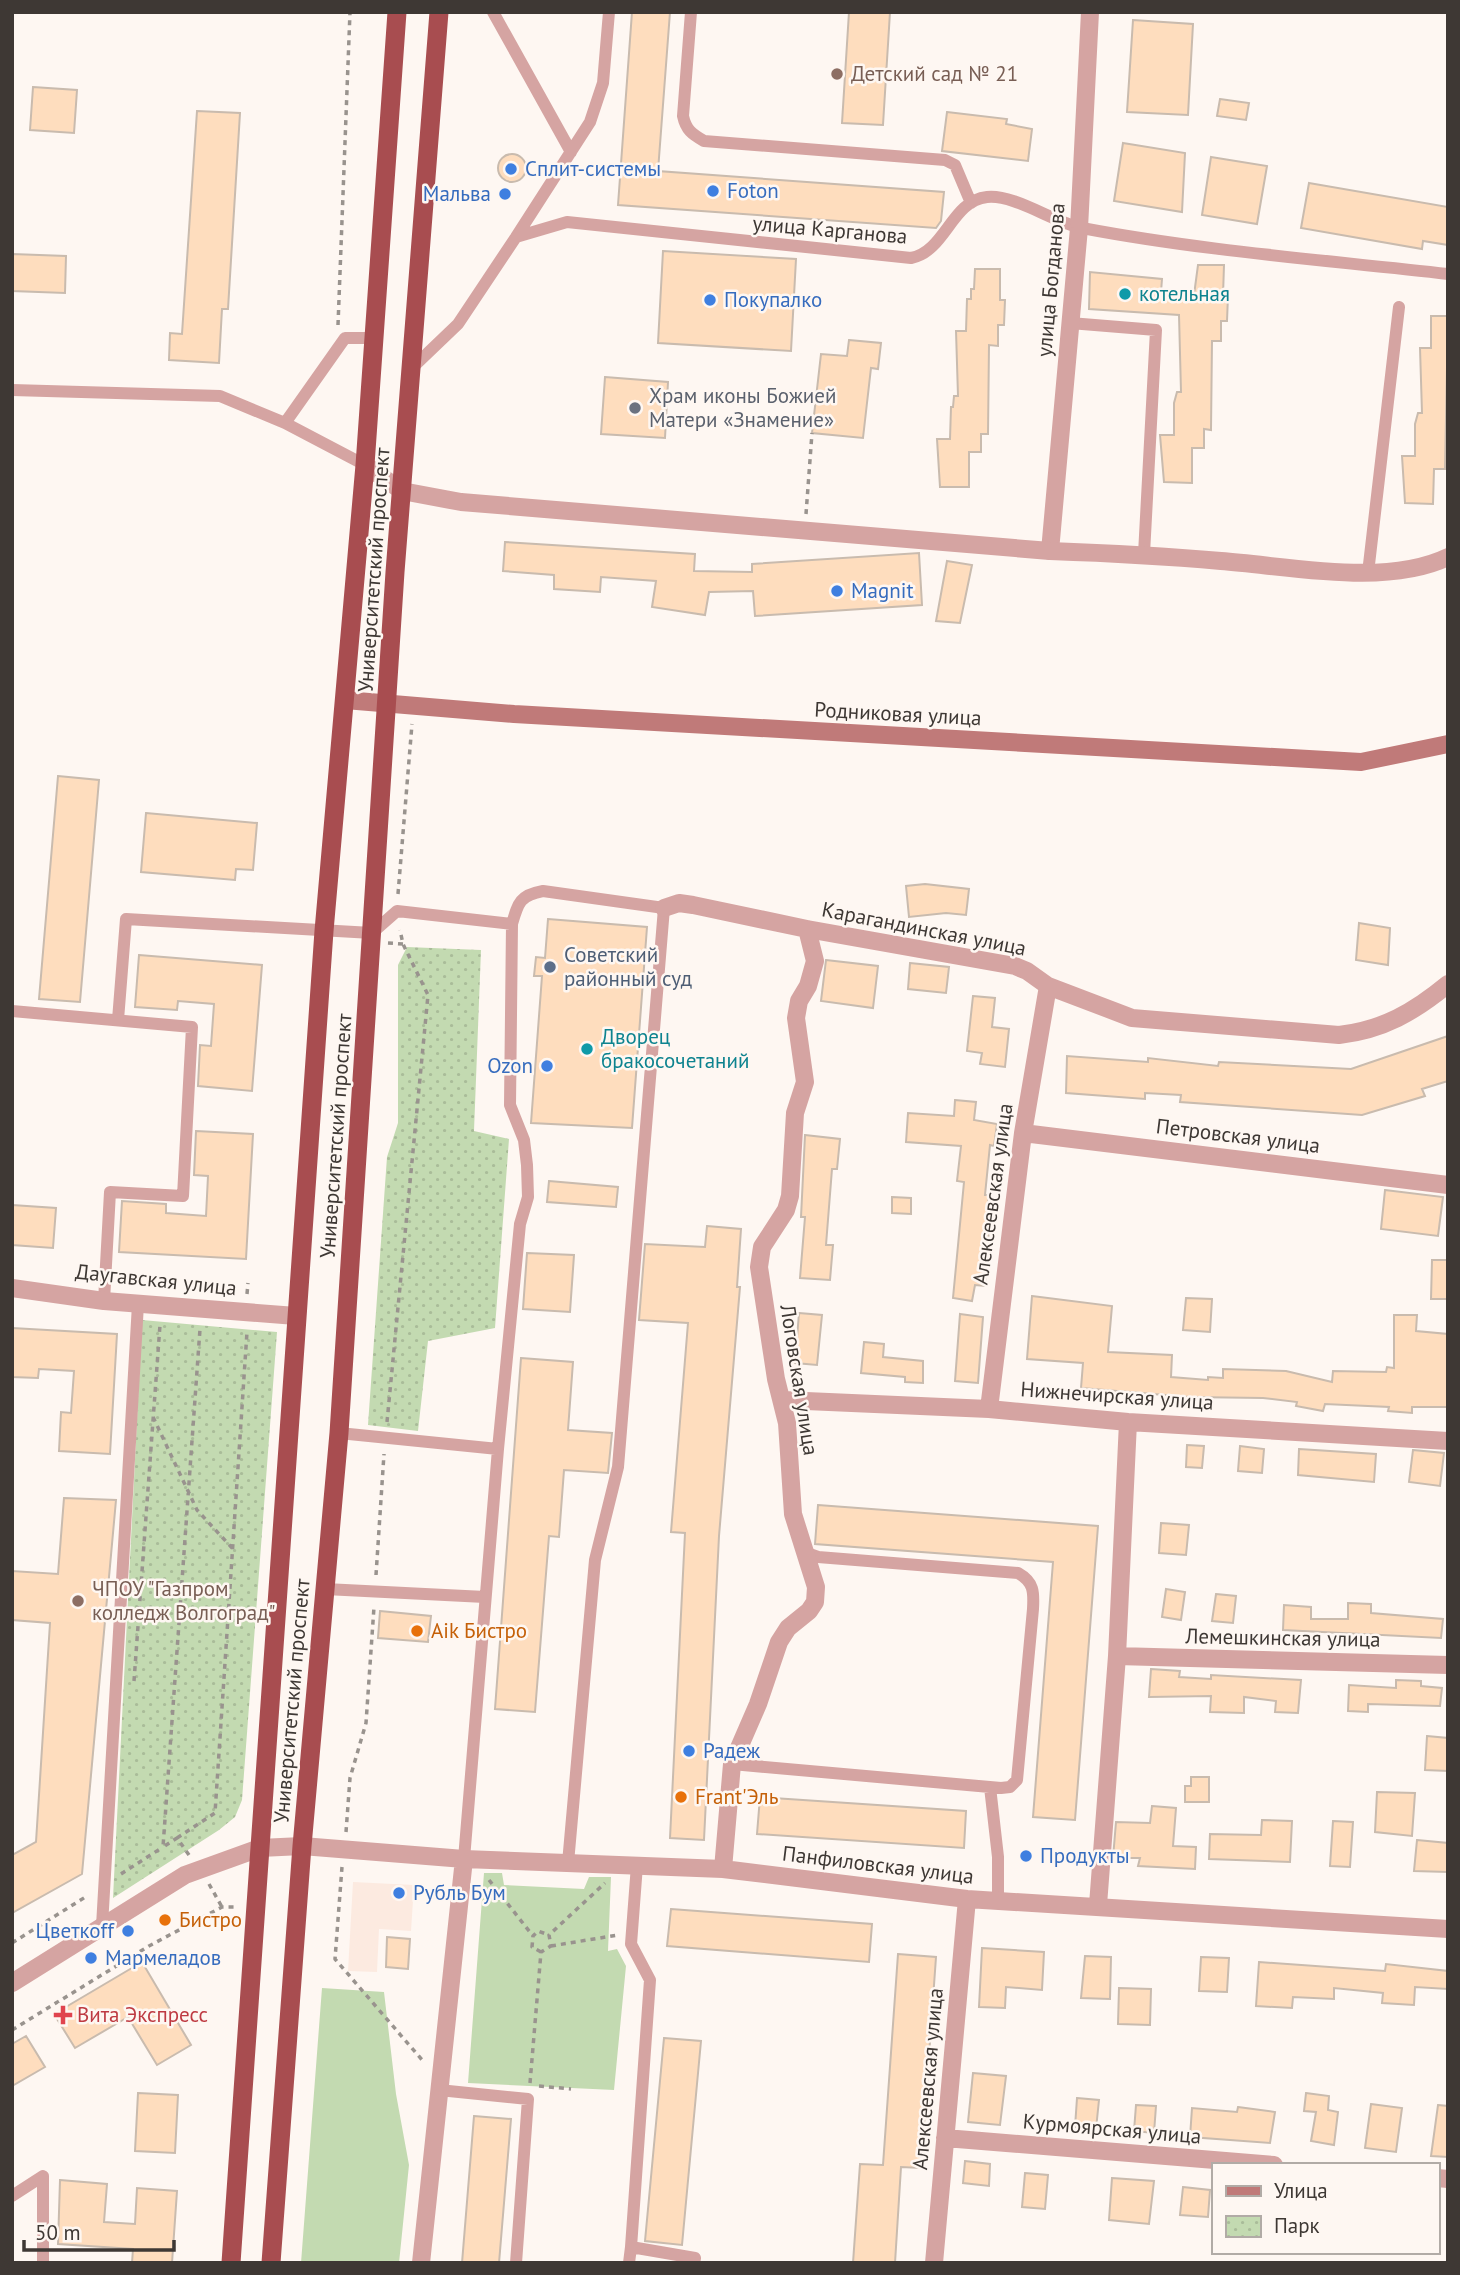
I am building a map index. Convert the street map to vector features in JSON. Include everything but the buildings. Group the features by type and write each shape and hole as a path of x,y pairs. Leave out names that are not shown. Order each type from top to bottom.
{"highway":[{"name":"Университетский проспект","path":"230,2263 324,931 365,465 397,12"},
{"name":"Университетский проспект","path":"271,2263 302,1846 339,1433 386,703 439,12"}],"main road":[{"name":"Родниковая улица","path":"345,699 414,706 1361,762 1448,744"}],"street":[{"name":"улица Богданова","path":"1050,551 1079,228 1090,12"},
{"path":"365,465 402,491 461,502 1050,551 1144,554 1368,573 1410,571 1448,557"},
{"name":"Карагандинская улица","path":"664,908 678,903 693,905 807,929 1015,966 1048,986 1132,1018 1339,1035 1362,1032 1406,1017 1448,984"},
{"name":"Логовская улица","path":"723,1869 732,1764 758,1704 779,1642 788,1628 815,1602 816,1587 793,1514 783,1400 776,1379 759,1267 762,1247 786,1210 790,1196 795,1113 804,1082 796,1018 799,1001 808,986 815,961 807,929"},
{"name":"Алексеевская улица","path":"989,1409 1023,1133 1048,986"},
{"name":"Петровская улица","path":"1023,1133 1448,1185"},
{"name":"Даугавская улица","path":"12,1288 104,1301 296,1316"},
{"name":"Нижнечирская улица","path":"783,1400 989,1409 1128,1422 1448,1441"},
{"path":"1098,1905 1116,1656 1128,1422"},
{"name":"Лемешкинская улица","path":"1116,1656 1448,1665"},
{"name":"Панфиловская улица","path":"12,1983 185,1875 260,1848 302,1846 464,1859 723,1869 967,1899 1098,1905 1448,1929"},
{"path":"421,2263 464,1859"},
{"name":"Алексеевская улица","path":"934,2263 967,1899"},
{"name":"Курмоярская улица","path":"945,2138 1250,2163"}],"lane":[{"path":"493,12 571,152"},
{"path":"411,369 458,324 571,152 598,104 603,83 609,12"},
{"path":"691,12 683,116 685,127 704,141 945,160 955,165 971,203 988,197 1004,199 1079,228 1209,248 1448,274"},
{"name":"улица Карганова","path":"516,237 567,222 911,258 932,250 971,203"},
{"path":"1368,573 1399,307"},
{"path":"1070,323 1156,330 1144,554"},
{"path":"285,423 345,338 374,338"},
{"path":"12,390 220,396 285,423 365,465"},
{"path":"464,1859 498,1449 520,1224 528,1197 524,1140 510,1105 512,924 518,903 524,895 543,891 664,908 618,1467 595,1560 568,1863"},
{"path":"118,1020 126,919 372,933 397,911 512,924"},
{"path":"12,1011 192,1027 183,1196 110,1192 104,1301"},
{"path":"102,1926 138,1304"},
{"path":"339,1433 498,1449"},
{"path":"732,1764 990,1787 1010,1787 1017,1780 1033,1609 1034,1590 1028,1579 1018,1573 818,1557 804,1552"},
{"path":"325,1589 485,1598"},
{"path":"990,1787 998,1857 998,1900"},
{"path":"629,2263 650,1980 631,1944 637,1865"},
{"path":"440,2085 528,2099 516,2263"},
{"path":"12,2196 43,2176 43,2263"},
{"path":"631,2247 695,2258 694,2263"}],"path":[{"path":"337,347 350,12"},
{"path":"805,530 812,433"},
{"path":"414,706 397,911 403,944 428,995 385,1438 366,1723 350,1779 335,1959 440,2085"},
{"path":"122,1860 121,1874 215,1813 234,1550 248,1283"},
{"path":"134,1693 158,1324 168,1326"},
{"path":"190,1328 212,1330"},
{"path":"163,1847 200,1329"},
{"path":"235,1331 247,1332"},
{"path":"152,1415 189,1487 197,1510 234,1550"},
{"path":"177,1839 222,1907"},
{"path":"485,1860 484,1872 533,1936"},
{"path":"549,1935 611,1877 612,1864"},
{"path":"12,1943 104,1886"},
{"path":"12,2030 149,1946 222,1907 256,1908"},
{"path":"541,1952 532,1947 533,1936 538,1931 549,1935"},
{"path":"541,1952 551,1946 632,1934"},
{"path":"549,1935 551,1946"},
{"path":"541,1952 529,2085 571,2088"}],"shaded area":[{"path":"353,1882 414,1885 411,1931 379,1929 377,1972 348,1971"}],"green space":[{"path":"407,947 481,950 474,1131 509,1139 495,1328 428,1341 418,1431 368,1425 387,1157 398,1123 398,965"},
{"path":"142,1320 277,1332 242,1800 235,1817 219,1830 113,1898"},
{"path":"484,1873 502,1873 504,1885 584,1889 589,1877 611,1877 608,1951 617,1949 626,1966 614,2090 468,2083"},
{"path":"322,1988 384,1992 396,2094 409,2165 399,2263 301,2263"}],"place":[{"name":"Детский сад № 21","path":"837,74"},
{"name":"Сплит-системы","path":"511,169"},
{"name":"Foton","path":"713,191"},
{"name":"Мальва","path":"505,194"},
{"name":"котельная","path":"1125,294"},
{"name":"Покупалко","path":"710,300"},
{"name":"Храм иконы Божией Матери «Знамение»","path":"635,408"},
{"name":"Magnit","path":"837,591"},
{"name":"Советский районный суд","path":"550,967"},
{"name":"Дворец бракосочетаний","path":"587,1049"},
{"name":"Ozon","path":"547,1066"},
{"name":"ЧПОУ \"Газпром колледж Волгоград\"","path":"78,1601"},
{"name":"Aik Бистро","path":"417,1631"},
{"name":"Радеж","path":"689,1751"},
{"name":"Frant'Эль","path":"681,1797"},
{"name":"Продукты","path":"1026,1856"},
{"name":"Рубль Бум","path":"399,1893"},
{"name":"Бистро","path":"165,1920"},
{"name":"Цветкоff","path":"128,1931"},
{"name":"Мармеладов","path":"91,1958"},
{"name":"Вита Экспресс","path":"63,2015"}]}
